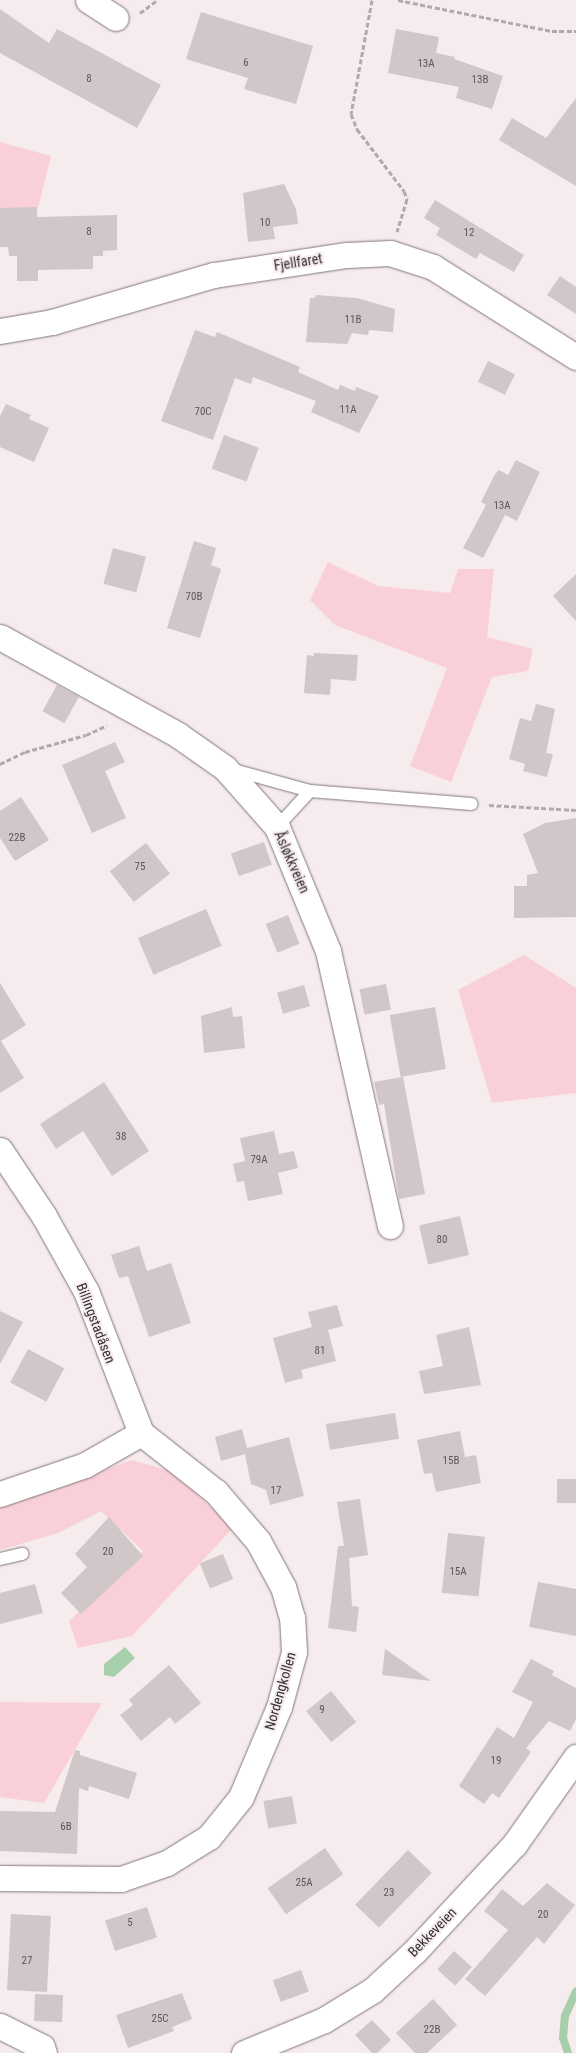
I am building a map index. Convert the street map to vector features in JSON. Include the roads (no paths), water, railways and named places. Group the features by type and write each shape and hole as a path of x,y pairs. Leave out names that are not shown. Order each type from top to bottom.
{"street":[{"path":"88,0 116,18"},
{"name":"Fjellfaret","path":"0,331 52,322 214,275 346,255 390,253 432,267 576,357"},
{"name":"Åsløkkveien","path":"0,636 178,735 225,768 277,827 328,952 390,1226"},
{"name":"Billingstadåsen","path":"4,1161 44,1216 86,1291 141,1433"},
{"path":"0,1494 85,1466 141,1433"},
{"name":"Nordengkollen","path":"0,1878 121,1879 167,1863 209,1837 241,1797 279,1707 294,1652 292,1618 283,1587 258,1541 216,1492 141,1433"},
{"name":"Bekkeveien","path":"244,2053 324,2020 373,1990 416,1951 514,1845 576,1757"},
{"path":"0,2026 27,2038 42,2048 44,2053"}],"lane":[{"path":"225,768 310,791 470,804"},
{"path":"277,827 310,791"},
{"path":"0,1559 22,1554"}],"waterway":[{"path":"568,2053 563,2038 565,2016 576,1991"}]}
